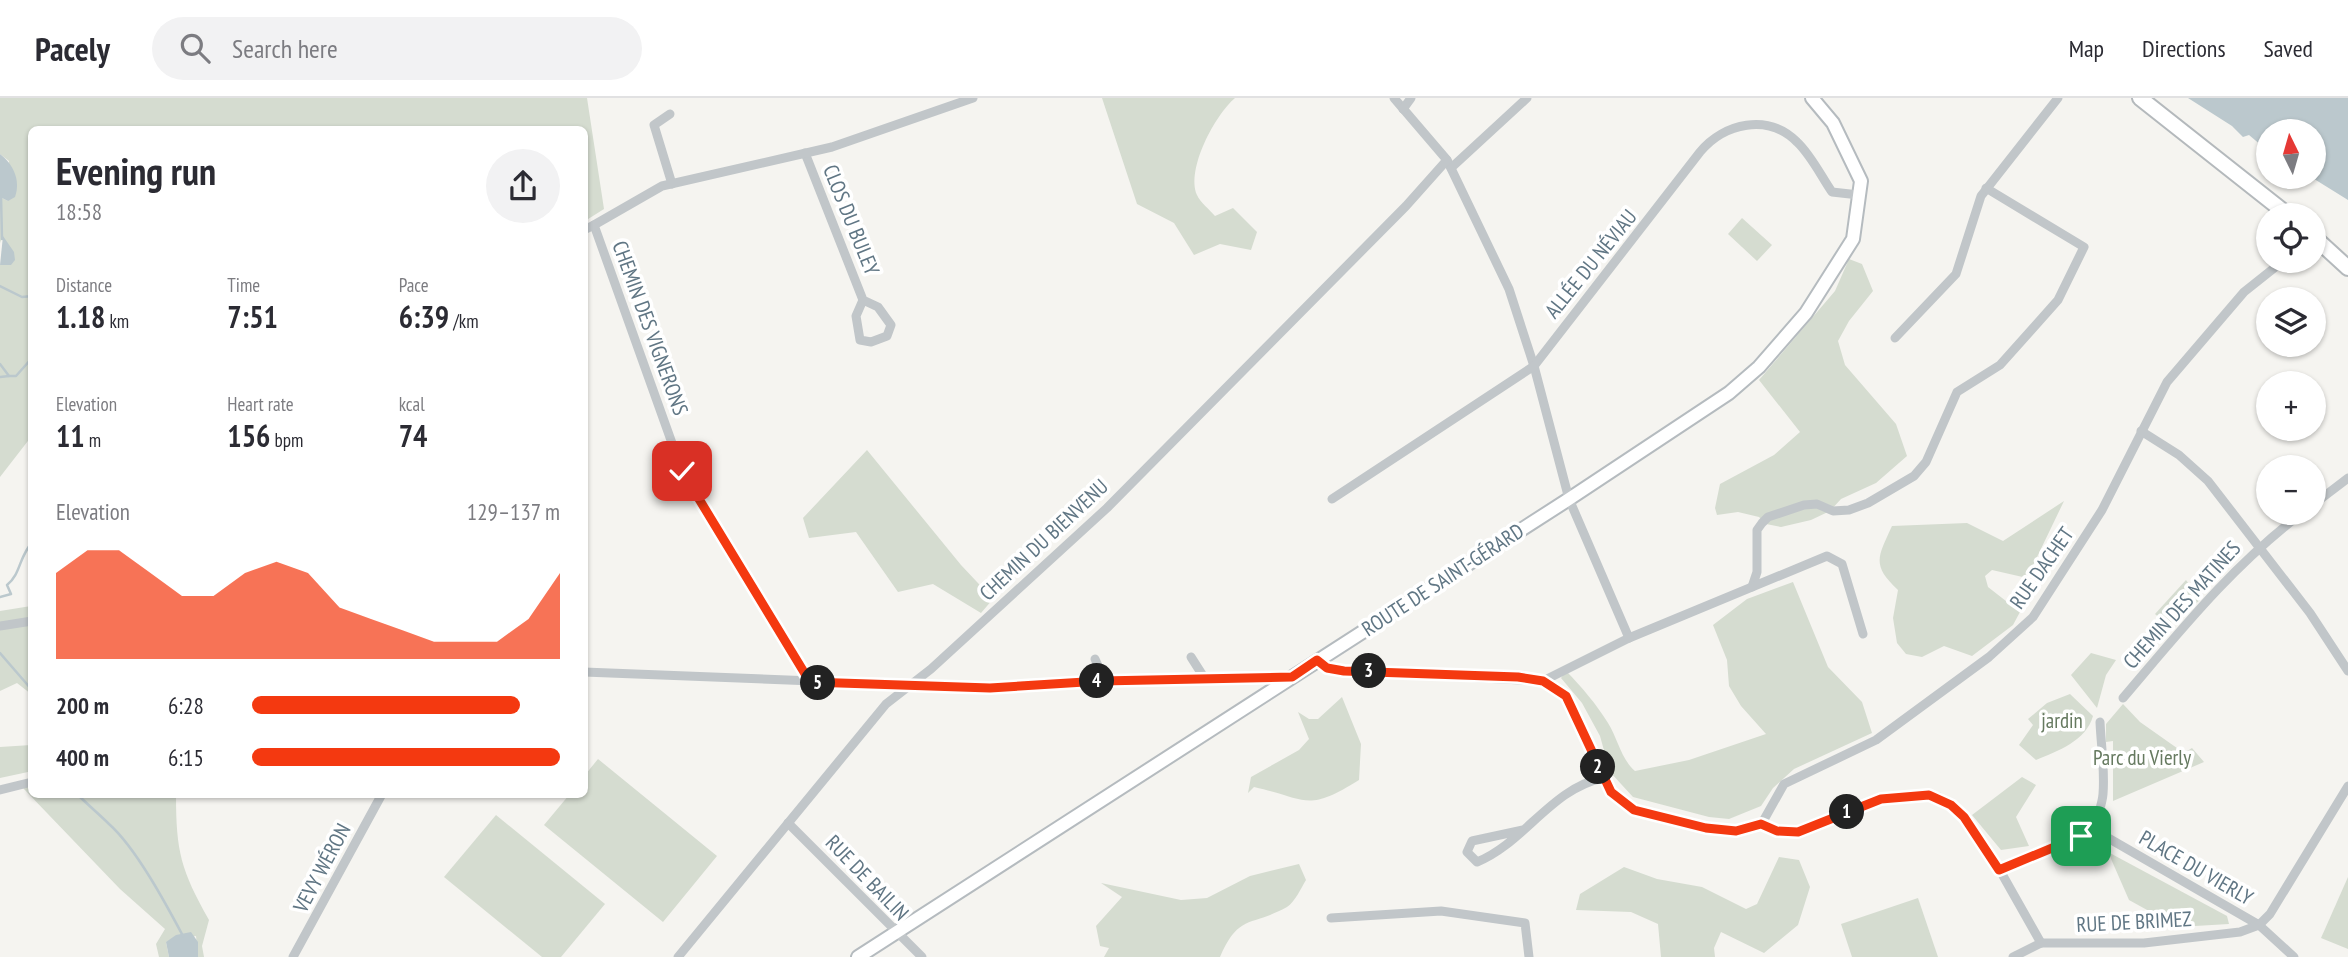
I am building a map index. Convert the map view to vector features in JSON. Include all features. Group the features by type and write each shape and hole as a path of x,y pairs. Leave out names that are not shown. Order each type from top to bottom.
{"main road":[{"name":"ROUTE DE SAINT-GÉRARD","path":"858,957 1569,499 1729,393 1759,367 1806,313 1853,239 1861,181 1833,122 1812,98"},
{"path":"2140,98 2273,203"},
{"path":"2326,248 2348,268"}],"street":[{"name":"CHEMIN DES VIGNERONS","path":"810,682 682,471 594,225 662,186 832,147 973,98"},
{"path":"1394,98 1449,164 1509,289 1534,366 1569,499 1629,638"},
{"path":"1403,109 1411,98"},
{"name":"CHEMIN DU BIENVENU","path":"678,957 886,704 911,685 1107,508 1449,164 1527,98"},
{"path":"1895,338 1956,274 1981,196 2058,98"},
{"path":"670,114 654,125 672,184"},
{"name":"ALLÉE DU NÉVIAU","path":"1332,499 1534,366 1700,152 1722,131 1734,126 1755,125 1786,133 1802,147 1832,192 1859,195"},
{"name":"CLOS DU BULEY","path":"805,153 863,300 878,307 891,325 887,335 871,342 860,340 856,316 863,300"},
{"path":"1752,587 1757,572 1757,530 1762,523 1789,508 1804,505 1817,504 1833,511 1849,510 1868,503 1914,476 1926,462 1957,392 2000,365 2058,300 2084,247 1986,188"},
{"path":"588,228 594,225"},
{"name":"RUE DACHET","path":"1761,824 1784,784 1876,740 1989,657 2033,617 2102,510 2167,382 2244,292 2268,273"},
{"path":"2141,431 2179,455 2208,481 2310,613 2348,671"},
{"path":"2326,495 2348,478"},
{"name":"CHEMIN DES MATINES","path":"2123,698 2185,622 2257,547 2286,525"},
{"path":"1317,660 1327,668 1344,671 1543,681 1629,638 1828,556 1842,564 1863,634"},
{"path":"0,626 28,622"},
{"path":"1191,657 1205,679"},
{"path":"1095,659 1105,681"},
{"path":"588,672 990,688 1105,681 1292,677"},
{"path":"1543,681 1566,696 1572,704 1603,778 1620,801 1651,816 1706,828 1736,831 1761,824 1777,831 1798,832 1881,799 1929,795 1951,805 1964,817 1999,870 2041,943"},
{"path":"1999,870 2096,831 2104,791 2099,722"},
{"path":"1523,830 1472,841 1467,852 1477,863 1498,854 1574,788 1603,778"},
{"path":"0,790 28,783"},
{"path":"2259,925 2270,914 2348,786"},
{"name":"VEVY WÉRON","path":"293,957 380,798"},
{"name":"RUE DE BAILIN","path":"788,823 895,933 922,957"},
{"name":"PLACE DU VIERLY","path":"2096,831 2259,925 2294,957"},
{"path":"1331,918 1441,911 1525,923 1529,957"},
{"name":"RUE DE BRIMEZ","path":"2013,957 2041,943 2144,943 2240,932 2259,925"}],"green space":[{"path":"0,98 587,98 604,209 588,219 588,126 28,126 28,441 0,477 0,265 11,265 2,237 0,243 0,197 8,201 9,161 0,154"},
{"path":"1102,98 1235,98 1219,117 1204,143 1195,171 1195,184 1198,198 1215,216 1233,208 1257,232 1251,250 1220,244 1194,255 1174,223 1137,204"},
{"path":"1742,218 1772,245 1757,261 1728,234"},
{"path":"1849,259 1862,264 1873,291 1849,321 1838,341 1845,365 1896,424 1907,456 1876,483 1841,499 1830,511 1811,520 1781,527 1766,524 1759,517 1738,512 1717,515 1715,508 1720,484 1774,455 1800,432 1759,380 1835,291"},
{"path":"867,450 961,565 993,599 981,613 933,584 898,592 856,532 809,538 803,518"},
{"path":"2064,501 2027,578 1992,570 1985,576 1988,587 2020,612 2013,625 1972,656 1944,646 1922,657 1906,654 1897,643 1893,618 1898,590 1884,574 1880,560 1892,526 1967,523 2003,541"},
{"path":"2186,580 2200,600 2168,625 2155,614"},
{"path":"1793,582 1828,667 1862,702 1872,733 1794,769 1773,788 1761,806 1729,819 1709,817 1633,797 1610,772 1600,736 1582,703 1561,678 1566,671 1604,716 1626,761 1635,771 1689,760 1766,734 1741,706 1729,686 1727,660 1713,625 1747,599"},
{"path":"28,606 28,692 17,683 0,691 0,611"},
{"name":"jardin","path":"2091,653 2116,660 2106,675 2097,708 2071,675"},
{"name":"jardin","path":"2070,694 2093,716 2089,725 2078,739 2036,760 2019,745 2033,725 2028,719 2047,703"},
{"path":"1342,697 1361,744 1359,780 1317,800 1297,799 1254,787 1248,793 1251,777 1299,750 1309,739 1298,712 1309,719 1318,719"},
{"name":"Parc du Vierly","path":"2123,704 2140,722 2184,753 2192,748 2204,762 2113,801 2113,741 2106,742 2106,724"},
{"path":"28,745 28,772 0,778 0,747"},
{"path":"598,759 717,856 663,922 544,825 566,798 588,798 588,771"},
{"path":"2022,777 2036,785 2016,817 2029,846 2001,850 1972,815"},
{"path":"33,798 176,798 177,832 182,860 209,920 202,946 204,957 198,957 196,936 166,942 169,957 159,957 156,944 165,929 120,889"},
{"path":"496,815 605,904 561,957 542,957 444,877"},
{"path":"2108,852 2227,916 2229,924 2178,927 2129,900"},
{"path":"1779,857 1799,860 1810,887 1798,925 1764,953 1721,932 1714,948 1715,957 1661,957 1658,924 1631,912 1576,910 1580,894 1624,867 1657,879 1702,887 1746,909 1757,904"},
{"path":"1299,864 1306,880 1293,902 1275,913 1240,927 1233,933 1220,957 1104,957 1109,948 1100,946 1096,926 1122,897 1101,883 1181,900 1207,898 1250,876"},
{"path":"2348,877 2348,949 2321,938"},
{"path":"1918,898 1938,957 1852,957 1841,924"}],"shaded area":[{"path":"2188,98 2348,98 2348,200 2326,186 2326,119 2256,119 2256,141 2249,135 2243,137 2232,126"},
{"path":"0,154 9,163 16,179 15,197 8,201 0,197"},
{"path":"3,236 14,252 15,260 11,265 0,265"},
{"path":"191,932 198,942 198,957 169,957 166,942 176,935"}],"waterway":[{"path":"1,196 2,239"},
{"path":"0,286 22,297 28,296"},
{"path":"0,364 9,376 16,376 28,362"},
{"path":"0,377 9,376"},
{"path":"0,597 11,594 7,585 15,576 28,549"},
{"path":"0,653 28,685"},
{"path":"81,798 130,847 183,936"}],"route":[{"path":"682,471 748,584 810,682 990,688 1101,681 1292,677 1317,660 1327,668 1344,671 1518,677 1543,681 1566,696 1611,792 1627,806 1651,816 1706,828 1736,831 1761,824 1777,831 1798,832 1881,799 1899,795 1929,795 1939,797 1964,817 1999,870 2081,836"}]}
